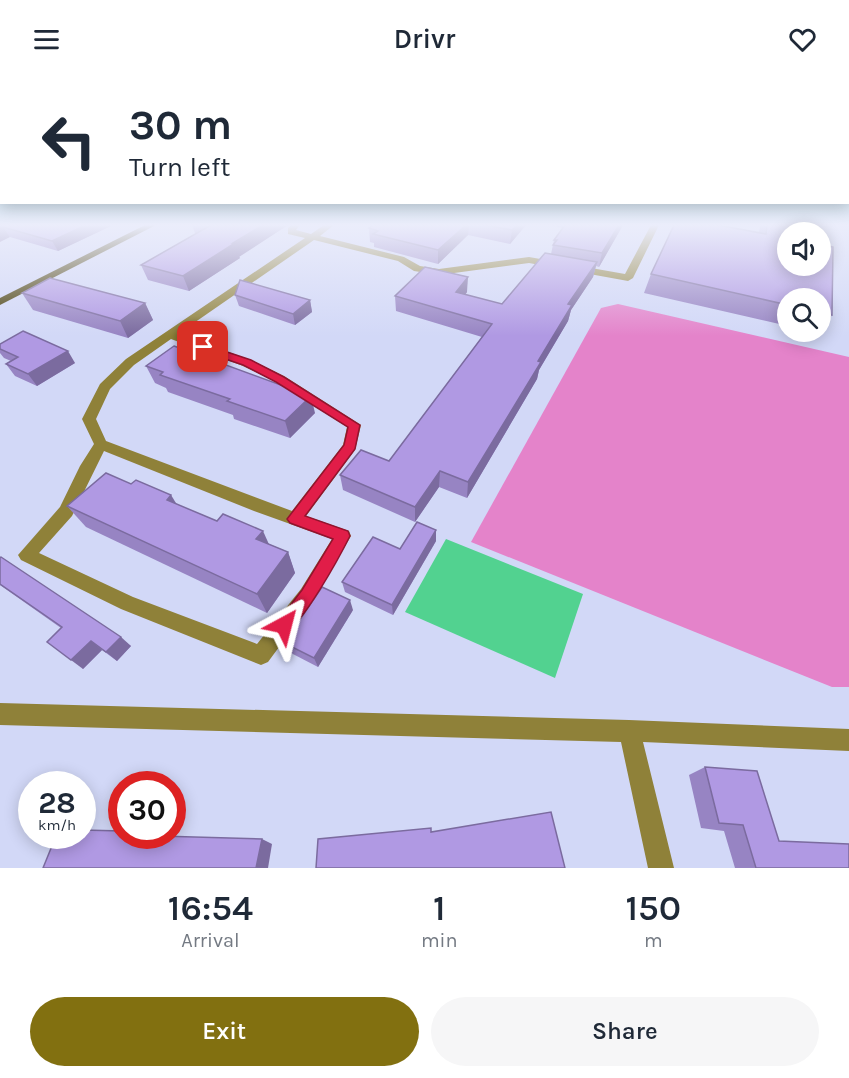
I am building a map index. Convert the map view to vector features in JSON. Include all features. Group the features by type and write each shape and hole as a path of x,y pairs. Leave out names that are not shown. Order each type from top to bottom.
{"main road":[{"path":"0,302 79,262"}],"street":[{"path":"101,444 87,466 66,511 27,555 127,603 261,655 307,595 343,536 101,444 89,419 105,387 130,362 276,262"},
{"path":"406,262 417,269 439,272 514,262"},
{"path":"538,262 628,278 636,262"},
{"path":"169,335 247,363 280,379 354,425 350,446 295,519"},
{"path":"0,714 629,731 849,740"},
{"path":"629,731 661,868"}],"shaded area":[{"path":"618,304 849,357 849,687 832,687 471,542 601,308"},
{"path":"446,539 583,594 555,678 405,612"}],"building":[{"path":"146,262 205,262 183,276 141,265"},
{"path":"538,262 597,262 568,304 572,305 538,361 541,362 468,482 440,471 415,507 340,475 361,450 389,461 492,324 395,296 425,267 468,277 456,292 502,304"},
{"path":"657,262 777,262 777,276 831,276 833,262 832,315 831,288 777,288 777,303 651,274"},
{"path":"50,278 145,303 120,321 22,293"},
{"path":"240,280 310,300 293,314 235,295"},
{"path":"23,331 68,351 28,374 6,364 18,357 0,349 0,344"},
{"path":"174,346 311,396 285,421 160,375 163,372 146,366"},
{"path":"106,473 131,484 136,480 171,495 167,500 217,521 223,514 263,531 256,539 288,552 257,594 67,506"},
{"path":"417,522 436,530 392,605 342,582 373,537 400,549"},
{"path":"1,557 121,637 106,652 91,641 71,660 47,642 62,627 0,584"},
{"path":"322,587 350,600 314,658 284,643"},
{"path":"705,767 757,771 779,841 849,844 849,868 756,868 743,825 719,823"},
{"path":"551,812 565,868 316,868 318,839 431,828 431,832"},
{"path":"96,830 108,831 108,849 186,849 186,837 262,839 256,868 43,868 51,849 96,849"}],"route":[{"path":"203,347 247,363 280,379 354,425 350,446 295,519 343,536 307,595 284,625"}]}
